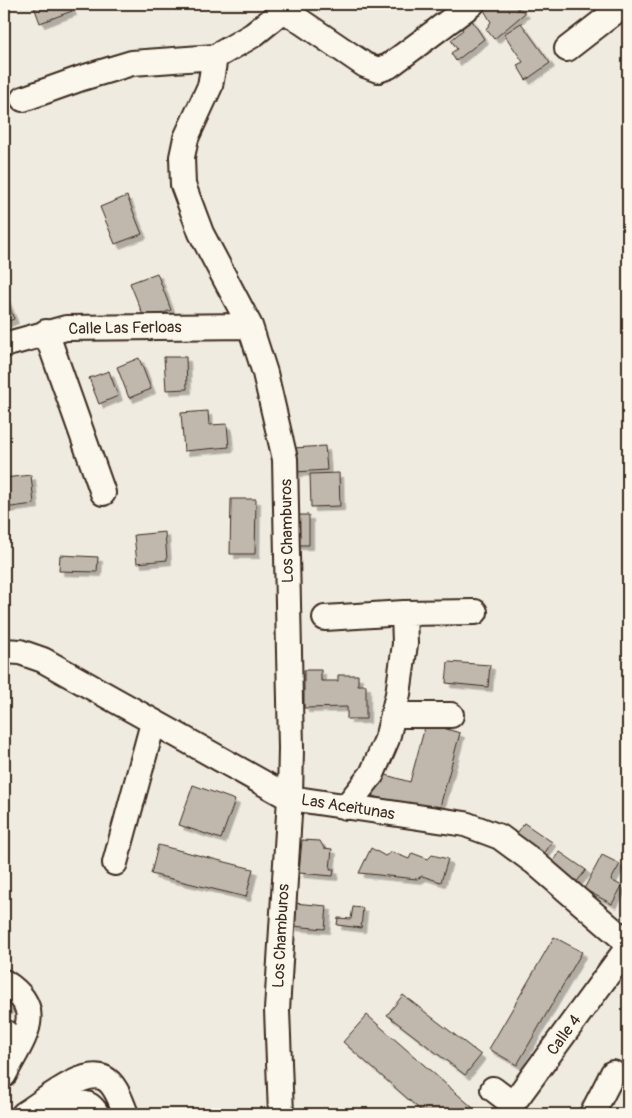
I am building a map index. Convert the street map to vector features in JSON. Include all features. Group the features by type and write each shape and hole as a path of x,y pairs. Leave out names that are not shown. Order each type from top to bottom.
{"street":[{"path":"23,99 132,63 215,57 253,36 282,7 365,65 378,70 389,66 472,4"},
{"path":"567,49 625,4"},
{"name":"Los Chamburos","path":"215,57 210,86 186,138 182,156 183,185 201,232 250,326 265,373 286,458 291,748 278,1010 280,1114"},
{"name":"Calle Las Ferloas","path":"4,346 46,332 66,328 250,326"},
{"path":"46,332 102,493"},
{"path":"346,807 372,774 387,739 405,644 404,612"},
{"path":"325,618 404,612 475,612"},
{"name":"Las Aceitunas","path":"4,651 20,652 43,660 290,798 465,824 500,838 534,862 628,942"},
{"path":"393,715 451,714"},
{"path":"115,863 153,723"},
{"name":"Calle 4","path":"494,1089 510,1102 514,1102 628,947"},
{"path":"4,982 15,989 28,1004 29,1025 4,1075"},
{"path":"592,1114 613,1073"},
{"path":"24,1114 78,1080 92,1076 104,1078 116,1091 126,1114"},
{"path":"64,1114 74,1106 83,1103 92,1107 97,1114"}],"building":[{"path":"33,4 61,4 62,6 69,4 72,11 40,23"},
{"path":"520,4 522,5 516,10 521,10 525,13 494,39 486,29 491,22 481,5"},
{"path":"467,13 484,39 456,61 451,53 457,49 451,40 463,30 458,19"},
{"path":"521,23 550,63 526,80 517,65 523,62 504,34"},
{"path":"127,196 142,234 115,244 100,207"},
{"path":"157,273 171,310 145,320 130,283"},
{"path":"4,294 14,319 4,323"},
{"path":"164,357 186,357 187,389 166,390"},
{"path":"139,358 151,389 129,398 117,367"},
{"path":"109,371 118,396 99,404 89,378"},
{"path":"208,411 209,425 227,424 229,447 184,451 181,413"},
{"path":"325,446 327,470 295,472 293,448"},
{"path":"339,473 340,506 311,507 310,474"},
{"path":"31,475 34,504 4,508 4,478"},
{"path":"231,499 256,499 255,554 230,554"},
{"path":"291,515 309,515 309,545 290,545"},
{"path":"165,532 167,560 137,563 134,535"},
{"path":"60,555 98,557 97,572 59,571"},
{"path":"448,662 490,665 488,687 446,683"},
{"path":"304,670 321,670 321,681 338,681 338,675 358,675 358,685 366,685 366,719 347,719 347,707 304,708"},
{"path":"426,723 460,733 438,814 372,796 379,773 410,782"},
{"path":"193,785 235,800 221,839 179,825"},
{"path":"524,823 552,842 542,857 514,838"},
{"path":"302,840 320,841 324,848 332,849 330,869 334,869 333,876 299,873"},
{"path":"158,845 253,869 246,897 151,874"},
{"path":"371,848 385,856 392,852 409,859 412,853 428,859 432,855 448,859 441,882 422,876 417,879 359,873"},
{"path":"560,852 586,870 575,884 550,866"},
{"path":"602,855 620,864 611,880 622,886 612,904 584,889"},
{"path":"294,903 327,906 325,929 292,926"},
{"path":"353,907 363,908 361,928 337,925 338,918 351,919"},
{"path":"554,937 582,952 517,1065 489,1049"},
{"path":"403,995 481,1055 465,1075 387,1015"},
{"path":"4,996 13,1003 4,1014"},
{"path":"367,1015 480,1114 425,1114 343,1042"}]}
